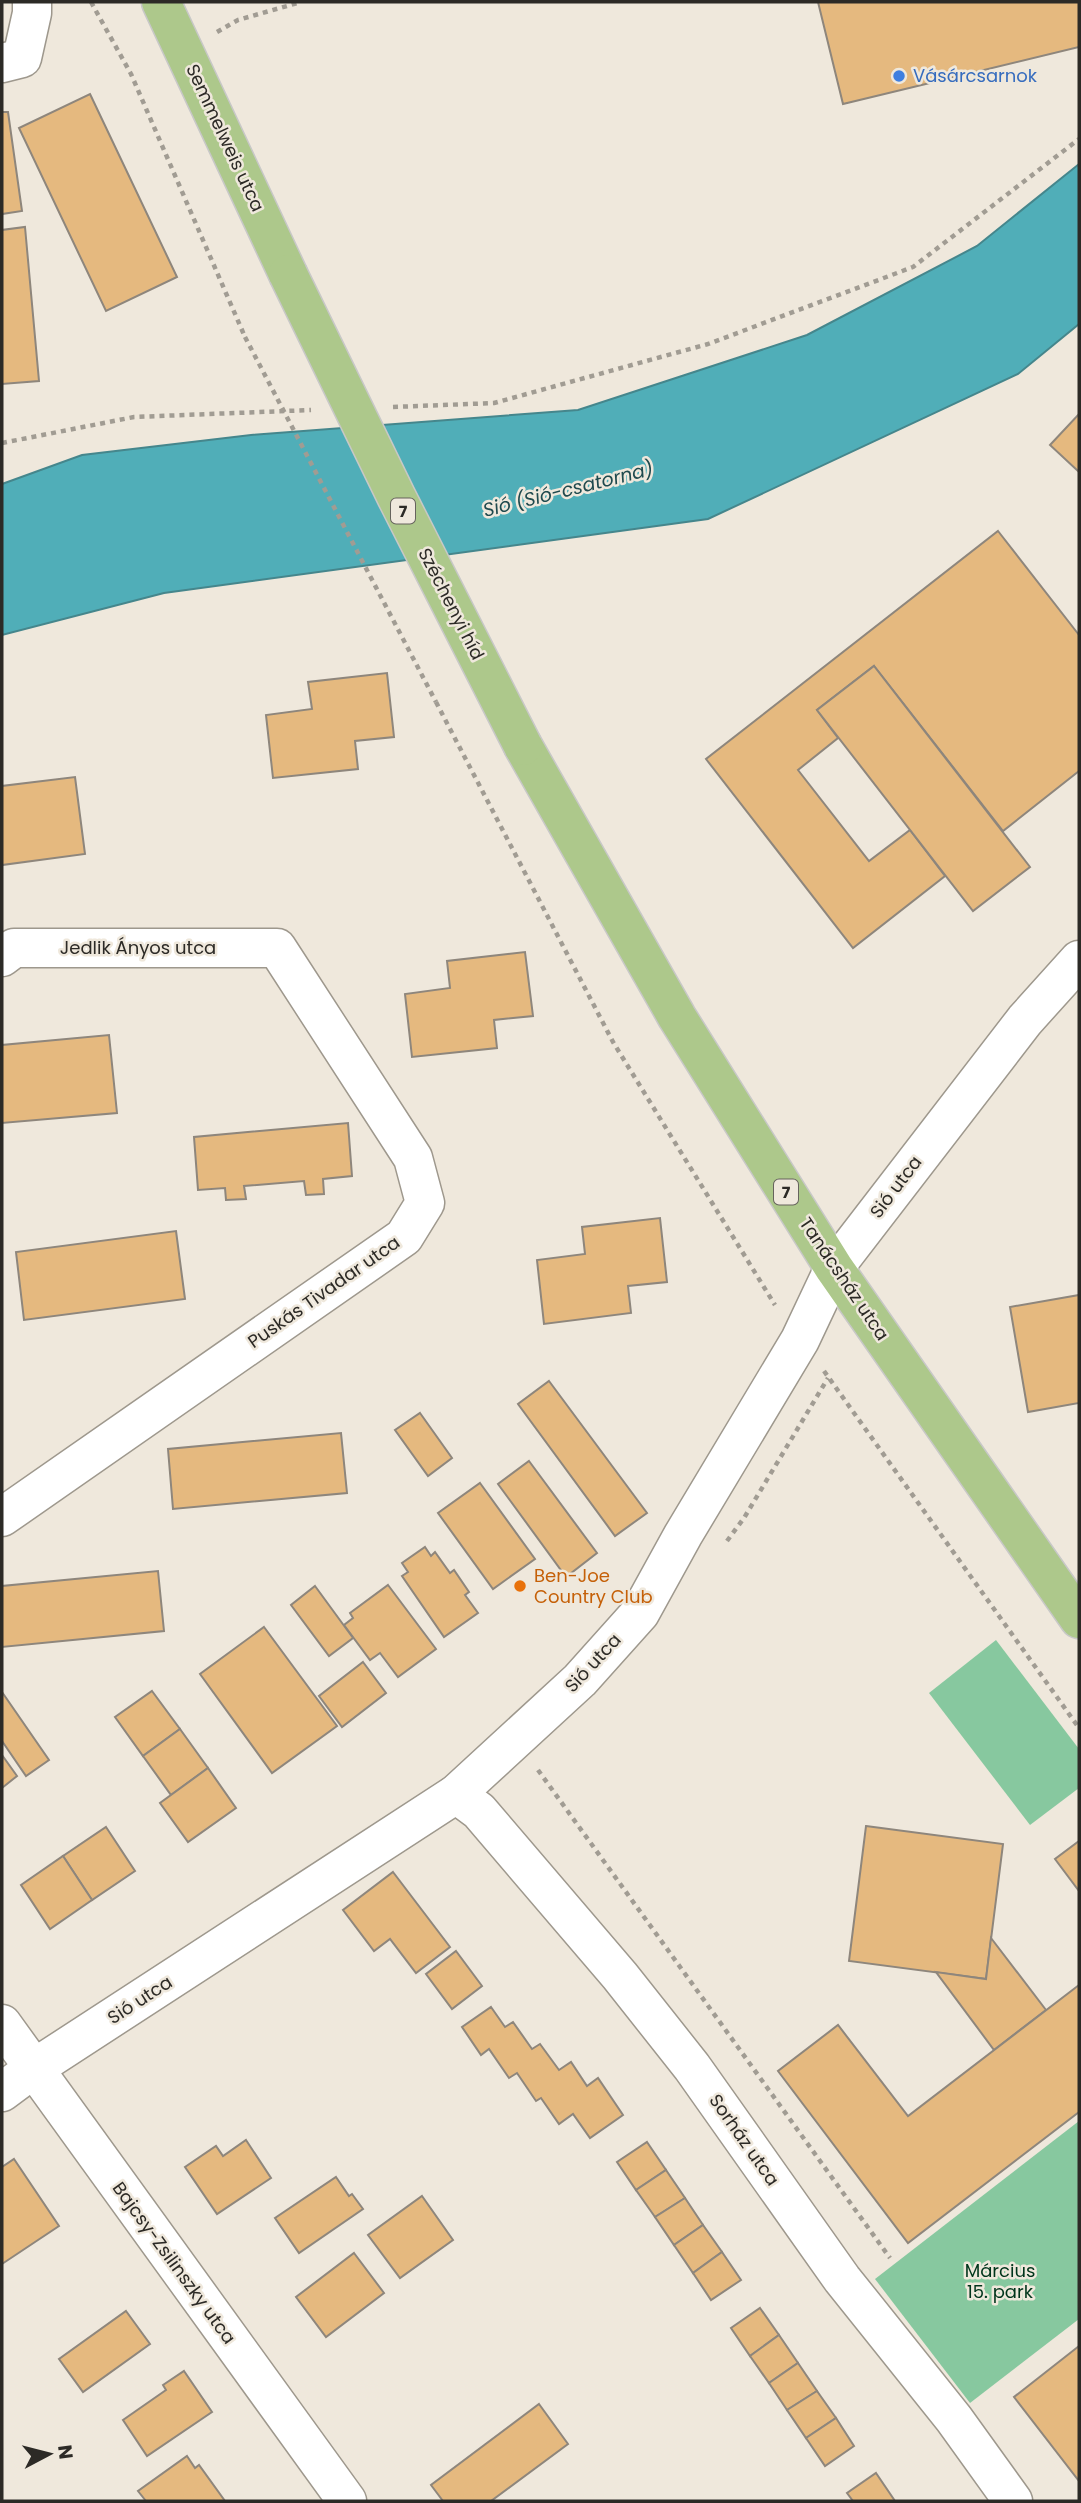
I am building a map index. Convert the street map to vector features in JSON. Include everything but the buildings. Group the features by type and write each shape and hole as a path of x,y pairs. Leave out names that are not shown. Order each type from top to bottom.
{"main road":[{"name":"Semmelweis utca","path":"161,2 288,274"},
{"name":"Széchenyi híd","path":"288,274 396,496 523,746"},
{"name":"Tanácsház utca","path":"523,746 677,1017 834,1268 1079,1619"}],"street":[{"path":"12,60 32,13 32,2"},
{"name":"Jedlik Ányos utca","path":"2,957 14,948 277,948"},
{"name":"Puskás Tivadar utca","path":"2,1517 404,1237 425,1203 413,1158 277,948"},
{"name":"Sió utca","path":"2,2092 33,2069 456,1794 580,1680 640,1613 683,1535 800,1340 834,1268 1025,1020 1079,960"},
{"name":"Sorház utca","path":"456,1794 480,1811 620,1976 692,2067 842,2279 954,2419 1013,2501"},
{"name":"Bajcsy-Zsilinszky utca","path":"2,2024 347,2501"}],"path":[{"path":"91,2 131,74 245,337 613,1042 770,1297 1079,1728"},
{"path":"238,20 301,2"},
{"path":"383,407 494,403 708,344 913,267 1079,139"},
{"path":"2,443 134,416 314,410"},
{"path":"721,1549 744,1518 828,1378"},
{"path":"533,1763 890,2258"}],"green space":[{"path":"996,1640 1079,1749 1079,1788 1030,1825 929,1693"},
{"name":"Március 15. park","path":"1079,2121 1079,2319 970,2403 875,2279"}],"water":[{"name":"Sió (Sió-csatorna)","path":"1079,164 1079,324 1018,374 708,519 164,593 2,635 2,484 82,455 251,435 578,410 807,335 977,246"}],"place":[{"name":"Vásárcsarnok","path":"899,76"},
{"name":"Ben-Joe Country Club","path":"520,1586"}]}
